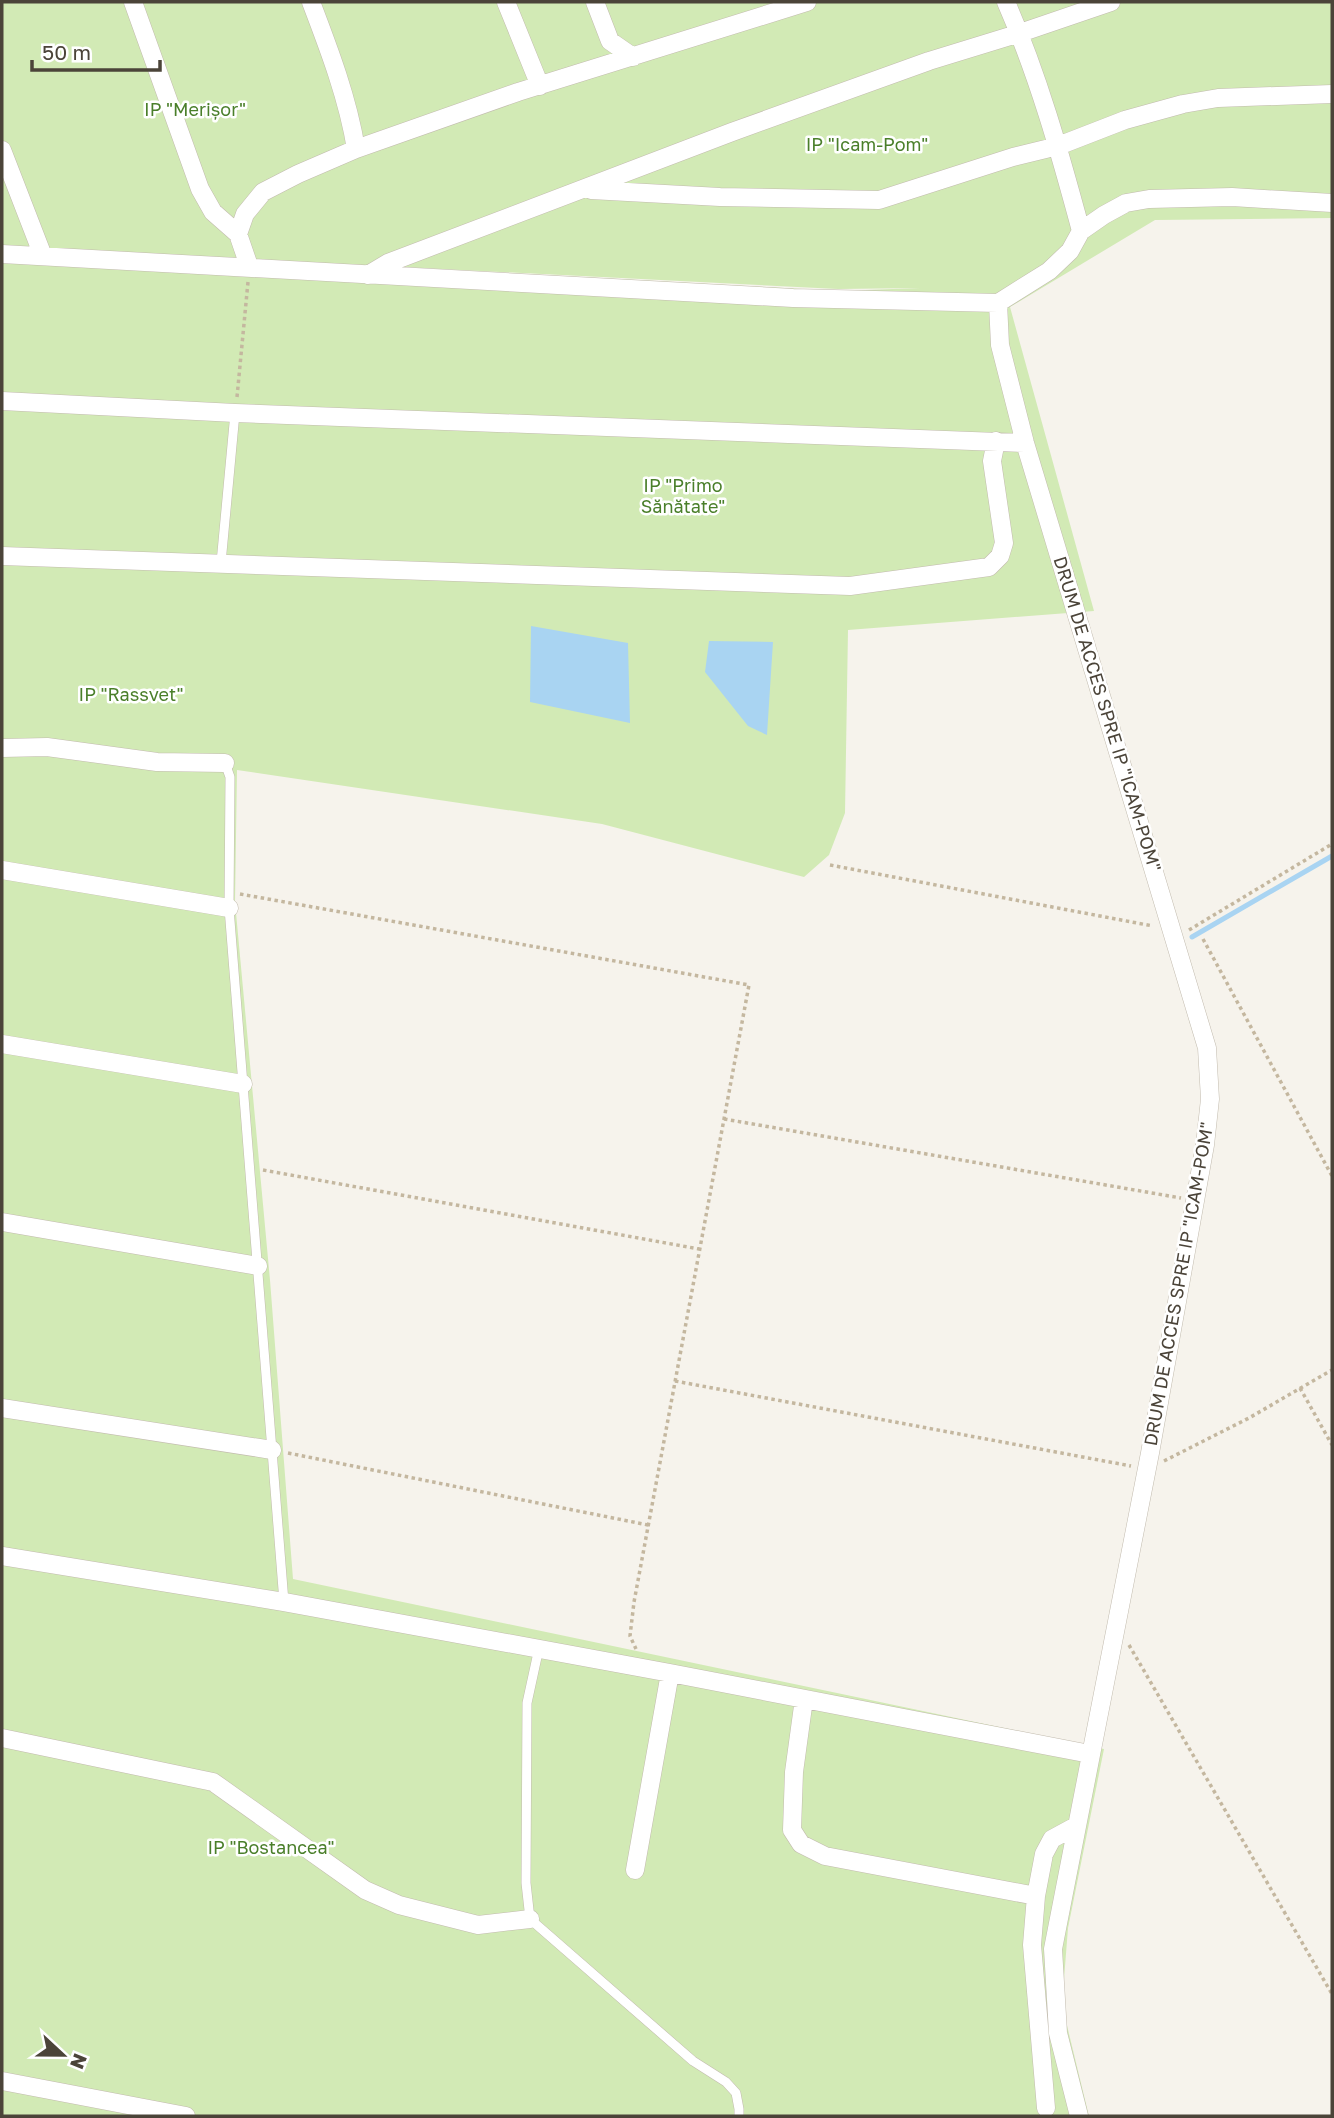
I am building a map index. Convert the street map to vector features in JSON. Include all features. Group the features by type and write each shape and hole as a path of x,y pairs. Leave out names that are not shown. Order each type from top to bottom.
{"street":[{"path":"132,2 201,189 213,212 238,234 249,266"},
{"path":"312,2 328,47 356,149"},
{"path":"506,2 540,86"},
{"path":"595,2 610,41 633,57"},
{"path":"238,234 245,214 263,192 356,149 778,6 807,2"},
{"path":"1006,2 1020,33 1058,146 1081,231"},
{"path":"368,275 388,263 745,128 929,61 1111,2"},
{"path":"584,189 720,197 878,200 1013,157 1058,146 1125,120 1183,104 1218,98 1332,94"},
{"path":"2,150 43,256"},
{"path":"2,254 793,298 998,303 1049,271 1070,251 1081,231 1126,203 1149,199 1232,197 1332,202"},
{"name":"DRUM DE ACCES SPRE IP \"ICAM-POM\"","path":"998,303 1000,345 1025,443 1207,1048 1210,1099 1205,1145 1147,1469 1053,1949 1058,2033 1079,2116"},
{"path":"2,401 235,414 1025,443"},
{"path":"2,555 850,586 989,568 1000,556 1004,543 992,461 996,441"},
{"path":"2,748 47,747 157,762 225,763"},
{"path":"2,870 230,900"},
{"path":"2,1044 243,1084"},
{"path":"2,1222 258,1266"},
{"path":"2,1409 272,1450"},
{"path":"2,1556 284,1602 643,1667 1090,1755"},
{"path":"635,1870 670,1672"},
{"path":"804,1699 794,1772 792,1830 801,1844 825,1856 1036,1896"},
{"path":"2,1738 214,1782 365,1890 399,1905 478,1925 530,1919"},
{"path":"1045,2108 1032,1945 1036,1896 1044,1854 1052,1839 1076,1826"},
{"path":"2,2081 186,2116"}],"lane":[{"path":"221,563 235,414"},
{"path":"225,763 230,777 230,900 284,1602"},
{"path":"539,1648 527,1703 526,1883 530,1919 693,2061 726,2082 736,2093 739,2116"}],"path":[{"path":"235,414 249,266"},
{"path":"830,864 1174,934 1332,844"},
{"path":"230,900 749,985 634,1602 630,1636 643,1667"},
{"path":"1203,939 1332,1176"},
{"path":"724,1119 1195,1200"},
{"path":"250,1168 700,1250"},
{"path":"675,1381 1147,1469 1249,1418 1332,1370"},
{"path":"1300,1388 1332,1445"},
{"path":"272,1450 648,1525"},
{"path":"1116,1622 1332,1994"}],"green space":[{"path":"2,2 1332,2 1332,218 1155,220 1010,307 1094,611 848,630 845,813 829,855 804,877 602,824 237,770 235,902 270,1280 293,1579 1104,1749 1068,1928 1062,2005 1089,2116 2,2116","holes":["342,264 838,289 920,288 838,291"]}],"water":[{"path":"531,626 628,643 630,723 530,702"},
{"path":"709,641 773,642 767,735 748,726 705,672"}],"waterway":[{"path":"1192,937 1332,856"}],"park label":[{"name":"IP \"Merișor\"","path":"195,110"},
{"name":"IP \"Icam-Pom\"","path":"867,145"},
{"name":"IP \"Primo Sănătate\"","path":"683,496"},
{"name":"IP \"Rassvet\"","path":"131,695"},
{"name":"IP \"Bostancea\"","path":"271,1848"}]}
